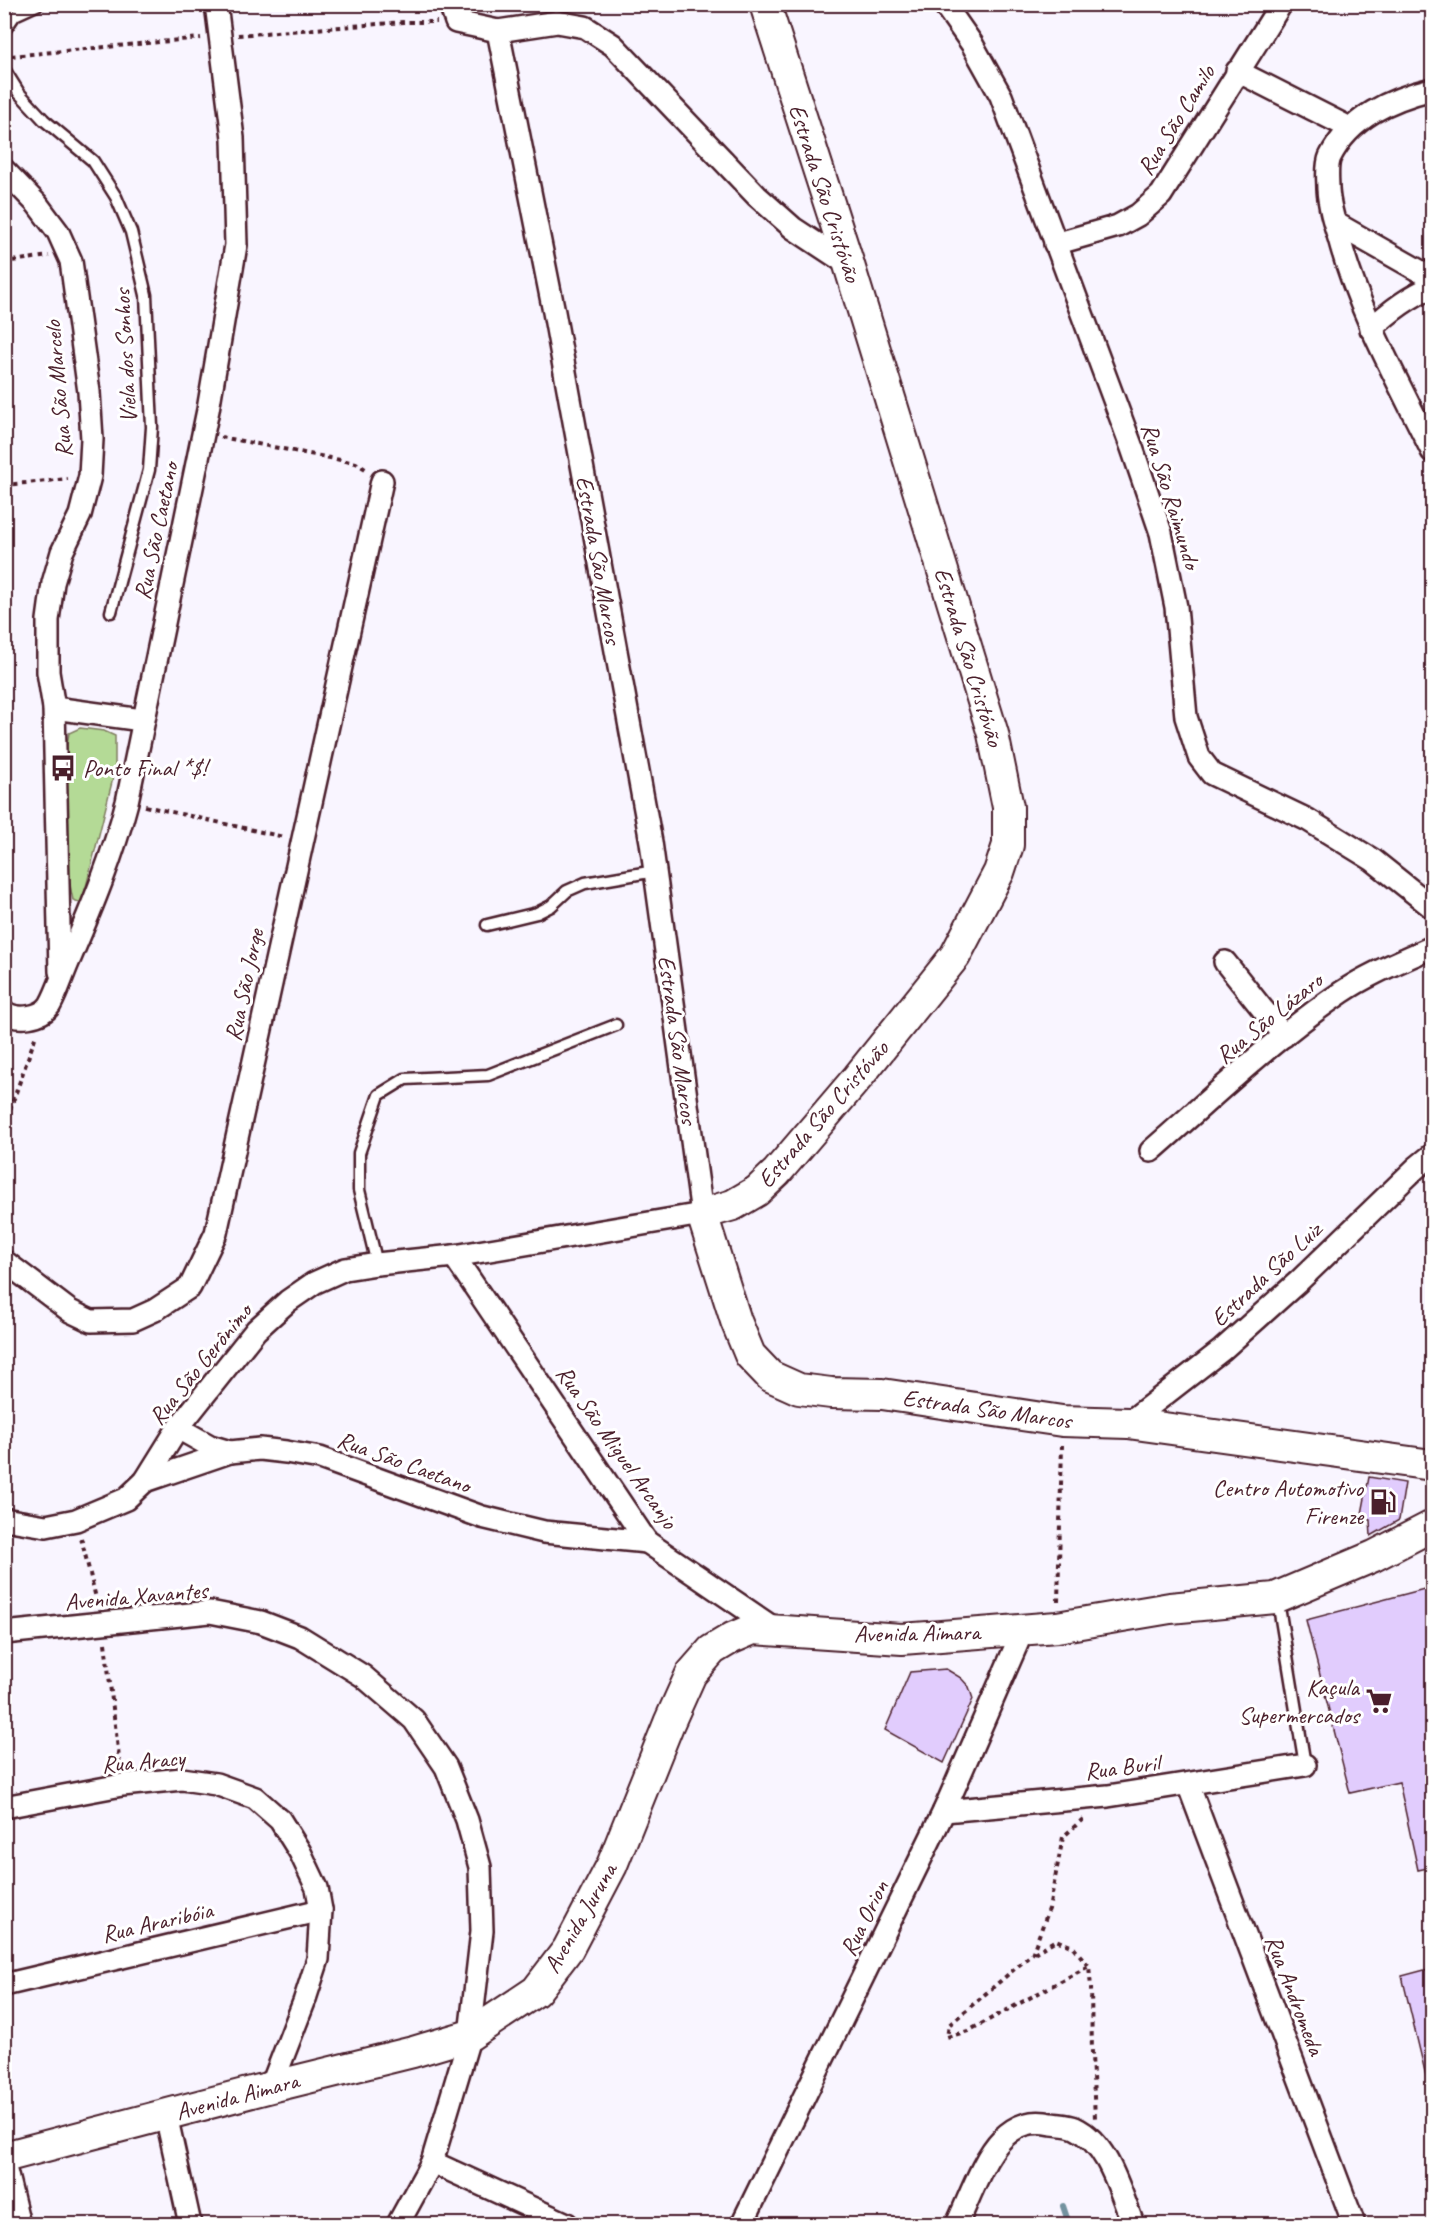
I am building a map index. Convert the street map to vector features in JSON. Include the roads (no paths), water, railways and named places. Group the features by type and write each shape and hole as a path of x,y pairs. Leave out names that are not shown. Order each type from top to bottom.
{"street":[{"name":"Rua São Caetano","path":"4,1012 29,1018 49,1006 86,921 113,849 127,802 142,720 203,434 236,244 233,138 222,36 216,4"},
{"name":"Estrada São Cristóvão","path":"702,1214 733,1205 757,1191 777,1172 858,1077 956,956 999,872 1008,845 1008,807 993,735 849,265 765,4"},
{"name":"Rua São Raimundo","path":"944,4 972,44 1001,96 1132,448 1161,534 1176,607 1186,717 1199,757 1212,774 1308,820 1373,860 1432,907"},
{"name":"Rua São Camilo","path":"1055,244 1118,226 1138,215 1161,195 1281,4"},
{"path":"453,13 498,31 557,22 585,27 613,45 757,196 793,228 849,265"},
{"name":"Estrada São Marcos","path":"498,31 554,312 655,871 702,1214 736,1321 750,1355 770,1376 799,1389 831,1393 882,1394 1062,1421 1128,1423 1432,1465"},
{"path":"1237,71 1350,129"},
{"path":"1432,89 1378,107 1350,129 1329,159 1329,201 1347,268 1371,329 1432,451"},
{"name":"Rua São Marcelo","path":"4,170 37,204 58,232 71,261 89,392 92,439 90,477 80,515 62,552 53,583 48,620 48,672 54,708 60,980"},
{"path":"1335,223 1432,278"},
{"path":"1371,329 1391,310 1415,294 1432,287"},
{"name":"Rua São Jorge","path":"4,1261 70,1311 92,1321 133,1320 155,1310 190,1287 216,1233 382,481"},
{"path":"54,708 142,720"},
{"name":"Rua São Lázaro","path":"1151,1151 1284,1036 1318,1010 1358,982 1432,946"},
{"path":"1225,962 1284,1036"},
{"name":"Estrada São Luiz","path":"1128,1423 1239,1335 1432,1155"},
{"name":"Rua São Gerônimo","path":"4,1519 46,1526 76,1520 126,1499 145,1480 178,1428 256,1330 288,1301 314,1283 345,1269 454,1256 702,1214"},
{"name":"Rua São Miguel Arcanjo","path":"454,1256 647,1542 775,1630"},
{"path":"178,1428 210,1446 230,1452"},
{"name":"Rua São Caetano","path":"145,1480 230,1452 260,1449 320,1458 482,1517 544,1532 647,1542"},
{"name":"Avenida Aimara","path":"775,1630 902,1639 1057,1627 1170,1608 1275,1599 1374,1556 1432,1526"},
{"name":"Avenida Xavantes","path":"4,1633 210,1612 261,1622 300,1637 363,1676 414,1720 446,1767 467,1820 480,1867 482,1931 470,2035"},
{"name":"Avenida Juruna","path":"470,2035 536,1991 568,1949 612,1865 691,1674 712,1650 732,1638 753,1629 775,1630"},
{"name":"Rua Orion","path":"742,2224 944,1811 1023,1630"},
{"name":"Rua Buril","path":"944,1811 1108,1796 1305,1765"},
{"name":"Rua Aracy","path":"4,1807 122,1785 182,1779 216,1784 255,1798 280,1820 300,1852 317,1888 321,1910 318,1959 271,2087"},
{"name":"Rua Andromeda","path":"1188,1784 1354,2224"},
{"name":"Rua Araribóia","path":"4,1985 321,1910"},
{"path":"398,2224 432,2162 470,2035"},
{"name":"Avenida Aimara","path":"4,2157 413,2052 470,2035"},
{"path":"166,2115 190,2224"},
{"path":"957,2224 1000,2140 1015,2127 1037,2121 1074,2128 1096,2142 1115,2178 1133,2224"},
{"path":"432,2162 567,2224"},
{"path":"4,2163 19,2224"}],"lane":[{"path":"4,31 15,15 39,4"},
{"name":"Viela dos Sonhos","path":"4,69 19,93 44,120 93,161 116,197 131,232 146,295 152,427 149,470 111,612"},
{"path":"487,925 537,913 551,906 567,891 585,883 655,871"},
{"path":"377,1264 359,1190 359,1153 379,1095 405,1079 488,1075 616,1025"},
{"path":"1280,1613 1305,1765"}],"waterway":[{"path":"1063,2206 1069,2224"}],"place":[{"name":"Ponto Final *$!","path":"63,768"},
{"name":"Centro Automotivo Firenze","path":"1383,1502"},
{"name":"Kaçula Supermercados","path":"1379,1701"}]}
